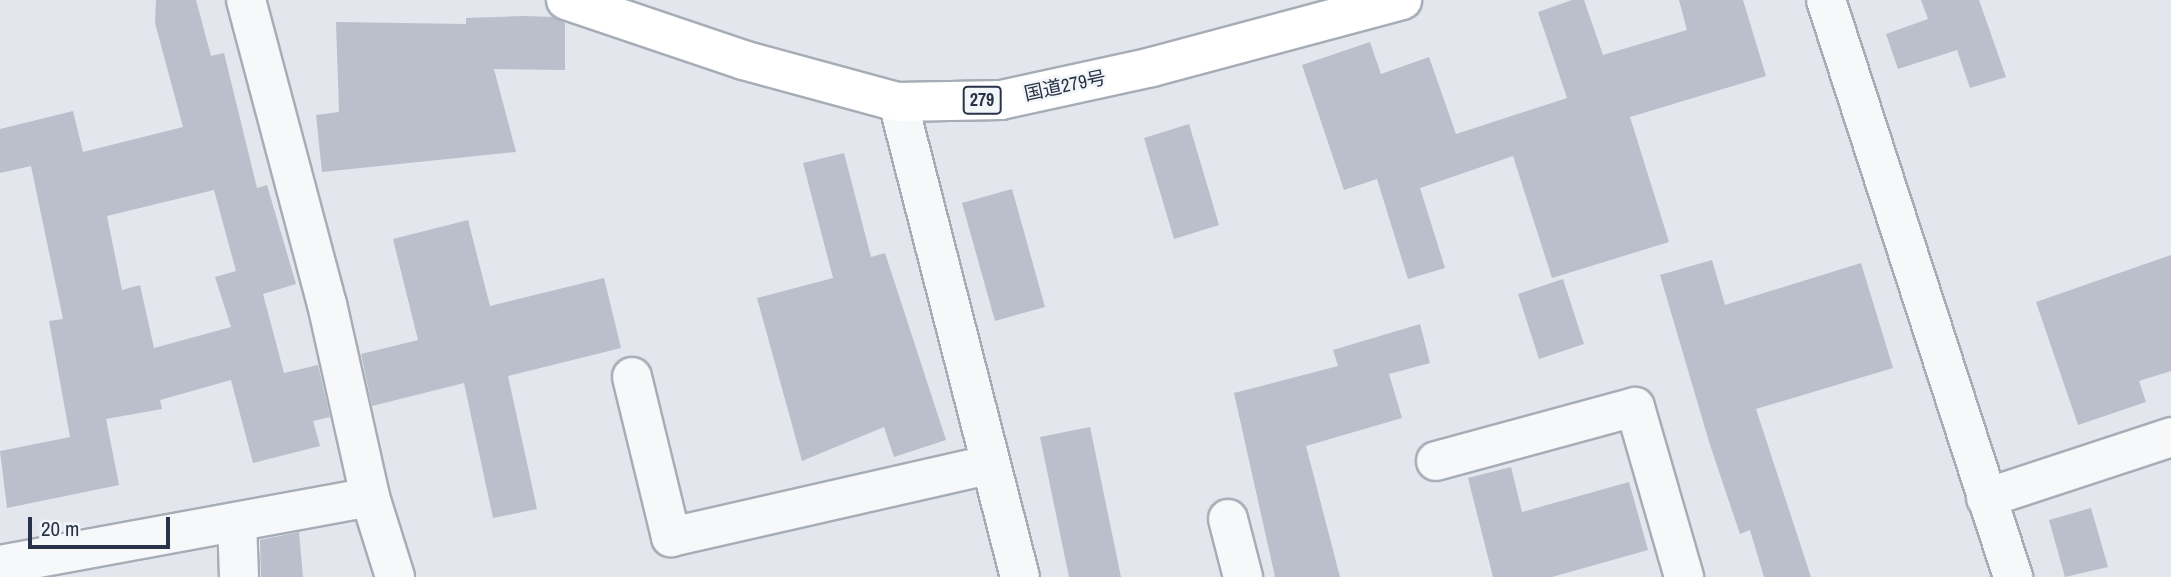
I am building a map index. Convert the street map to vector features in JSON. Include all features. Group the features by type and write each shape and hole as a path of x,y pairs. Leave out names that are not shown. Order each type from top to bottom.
{"highway":[{"name":"国道279号","path":"566,0 743,60 898,102 1001,100 1152,67 1402,0"}],"street":[{"path":"246,0 327,304 370,497 395,577"},
{"path":"1826,0 2013,577"},
{"path":"898,102 988,465 1020,577"},
{"path":"632,377 671,537 988,465"},
{"path":"1436,461 1635,407 1684,577"},
{"path":"1986,498 2171,437"},
{"path":"0,565 370,497"},
{"path":"1228,519 1243,577"},
{"path":"237,522 239,577"}],"building":[{"path":"156,0 196,0 211,56 224,53 257,188 267,185 296,284 263,294 284,373 318,365 330,417 313,421 320,446 253,463 231,380 160,400 162,409 106,419 119,485 7,508 0,451 70,437 49,321 63,319 31,166 0,173 0,129 73,111 83,152 183,127 155,23","holes":["214,190 236,271 215,277 231,327 154,348 140,285 122,290 107,216"]},
{"path":"1572,0 1584,0 1603,55 1687,30 1679,0 1743,0 1766,76 1630,117 1669,242 1552,278 1513,156 1420,188 1445,268 1408,279 1377,179 1344,190 1302,65 1370,42 1381,74 1429,57 1456,134 1567,98 1538,12"},
{"path":"1921,0 1979,0 2006,77 1970,88 1957,50 1898,69 1886,34 1928,19"},
{"path":"553,17 565,23 565,70 494,69 516,152 322,172 316,115 339,112 336,22 466,24 466,18"},
{"path":"1189,124 1219,225 1174,239 1144,138"},
{"path":"844,153 871,257 885,253 946,440 894,457 884,427 802,461 757,298 833,278 803,163"},
{"path":"1012,189 1045,307 995,321 962,203"},
{"path":"468,220 490,306 604,278 621,348 508,376 537,509 493,518 464,383 372,406 361,354 418,340 393,239"},
{"path":"2171,255 2171,371 2139,381 2146,402 2078,425 2036,302"},
{"path":"1712,260 1725,305 1861,263 1893,368 1756,409 1811,577 1764,577 1750,530 1740,534 1710,445 1660,275"},
{"path":"1563,279 1584,344 1539,359 1518,294"},
{"path":"1420,324 1430,363 1389,374 1402,418 1306,446 1340,577 1275,577 1234,393 1338,366 1333,350"},
{"path":"1090,427 1121,577 1069,577 1040,437"},
{"path":"1511,467 1522,512 1629,482 1648,550 1552,577 1493,577 1468,478"},
{"path":"2091,508 2108,567 2065,577 2049,520"},
{"path":"299,532 303,577 261,577 260,540"}]}
